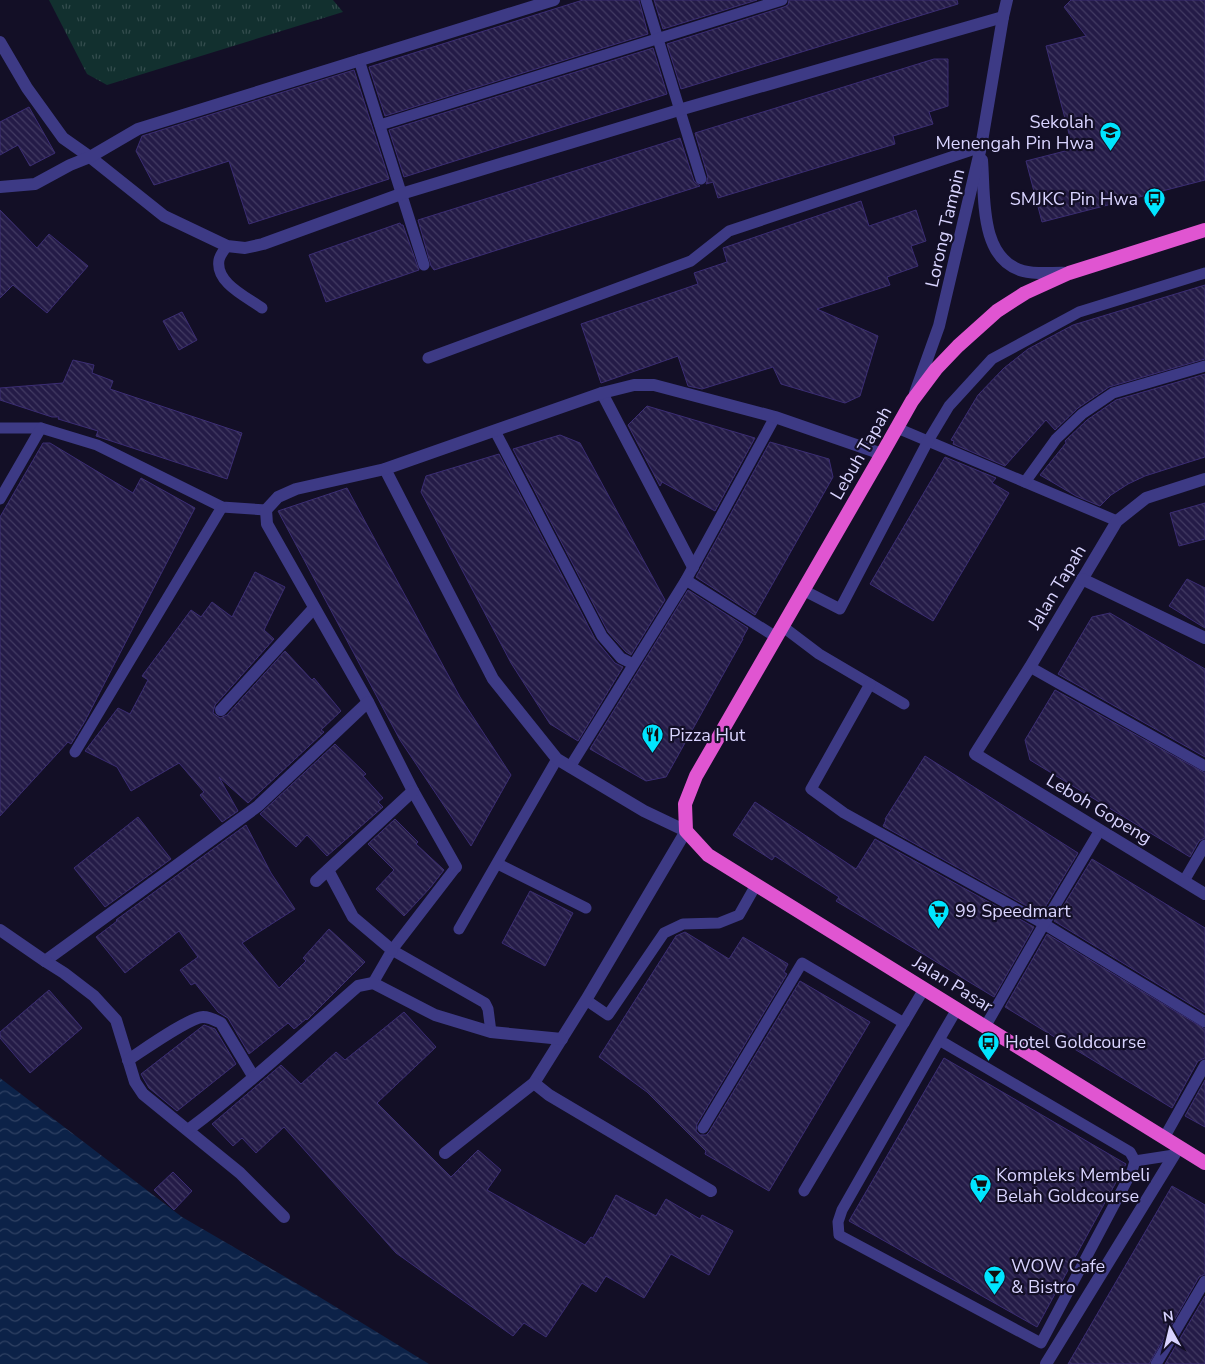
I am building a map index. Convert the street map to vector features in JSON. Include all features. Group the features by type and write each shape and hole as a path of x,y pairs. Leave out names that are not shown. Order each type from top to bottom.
{"highway":[{"name":"Lebuh Tapah","path":"686,831 685,804 696,776 912,401 936,369 958,346 997,311 1025,293 1069,273 1205,230"},
{"name":"Jalan Pasar","path":"686,831 708,855 1164,1138 1176,1151 1205,1163"}],"street":[{"path":"1,188 35,184 70,165 90,157 138,129 554,0"},
{"name":"Lorong Tampin","path":"912,401 939,326 982,147 1007,0"},
{"path":"0,42 27,88 63,138 164,216 227,246 245,248 264,244 401,194 679,110 1003,17"},
{"path":"982,147 987,223 992,245 1010,266 1039,274 1069,273"},
{"path":"456,867 413,791 368,702 267,524 266,510 278,498 296,490 385,469 602,393 634,386 654,385 775,417 882,454"},
{"path":"602,393 694,566"},
{"path":"385,469 493,679 557,759 644,811 686,831 586,1000 534,1083 445,1153"},
{"name":"Jalan Tapah","path":"975,754 1118,521 1146,498 1205,479"},
{"path":"1082,579 1205,638"},
{"path":"221,710 314,608"},
{"path":"45,961 258,806 368,702"},
{"name":"Leboh Gopeng","path":"975,754 1205,894"},
{"path":"316,881 413,791"},
{"path":"328,870 353,917 392,950"},
{"path":"0,930 64,973 94,996 116,1020 135,1082 142,1094 240,1174 284,1217"},
{"path":"188,1130 228,1100 253,1076 358,986 373,982 435,1016 491,1032 562,1039"},
{"path":"128,1060 189,1022 202,1017 213,1018 221,1023 253,1076"},
{"path":"534,1083 549,1095 711,1191"},
{"path":"1046,1364 1176,1151"}],"lane":[{"path":"646,0 700,179"},
{"path":"380,125 782,0"},
{"path":"359,60 424,265"},
{"path":"428,358 691,261 729,231 982,147"},
{"path":"227,246 219,258 219,268 224,281 262,308"},
{"path":"803,590 840,609 928,441 949,406 992,359 1079,312 1205,273"},
{"path":"1025,482 1056,439 1082,414 1113,393 1205,366"},
{"path":"570,767 686,580 775,417"},
{"path":"0,428 41,428 97,444 222,507 266,510"},
{"path":"0,499 41,428"},
{"path":"897,428 1118,521"},
{"path":"495,431 602,636 620,658 633,664"},
{"path":"75,752 222,507"},
{"path":"686,580 904,704"},
{"path":"1030,667 1205,766"},
{"path":"870,684 811,789 844,813 1044,924 1205,1022"},
{"path":"459,929 557,759"},
{"path":"985,1027 1100,830"},
{"path":"1184,881 1205,846"},
{"path":"498,864 586,908"},
{"path":"373,982 392,950 456,867"},
{"path":"586,1000 608,1015 664,933 683,924 719,923 739,915 756,885"},
{"path":"392,950 485,1003 488,1010 491,1032"},
{"path":"703,1128 802,963 904,1023"},
{"path":"804,1191 924,989"},
{"path":"939,1040 1130,1152 1135,1161 1130,1176 1041,1343 840,1235 838,1222 842,1210 956,1009"},
{"path":"1164,1138 1205,1065"},
{"path":"1116,1144 1127,1160 1130,1176"},
{"path":"1135,1161 1176,1151"},
{"path":"1156,1364 1205,1281"}],"green space":[{"path":"49,0 333,0 343,12 107,85 87,74"}],"water":[{"path":"0,1078 182,1217 313,1293 429,1364 0,1364"}],"building":[{"path":"583,0 639,0 648,34 385,116 369,67"},
{"path":"654,0 757,0 663,29"},
{"path":"789,0 957,0 958,4 681,89 667,44 784,7 788,5"},
{"name":"Sekolah Menengah Pin Hwa","path":"1071,0 1205,0 1205,180 1042,222 1026,161 1073,149 1046,46 1086,36 1064,7"},
{"path":"653,48 667,94 404,177 389,130"},
{"path":"934,59 948,59 948,106 929,112 933,124 893,136 895,144 718,198 713,182 706,184 708,177 695,133"},
{"path":"354,70 389,179 249,224 229,161 154,185 136,151 142,136"},
{"path":"29,107 55,153 30,166 18,145 0,155 0,122"},
{"path":"680,138 694,181 700,186 434,270 431,266 418,220"},
{"path":"861,201 869,226 916,210 926,241 911,246 918,266 887,277 890,285 817,309 878,336 860,396 845,403 781,384 773,367 702,389 688,386 678,356 601,383 581,324 698,284 694,273 727,262 723,248"},
{"path":"0,210 37,248 49,234 88,266 47,313 13,285 0,298"},
{"path":"400,223 403,225 419,270 326,302 309,255"},
{"path":"1205,285 1205,359 1109,387 1078,408 1055,430 1046,420 1005,466 953,444 954,441 951,440 978,395 1004,368 1028,349 1073,325"},
{"path":"182,312 197,340 179,350 163,321"},
{"path":"73,360 94,365 92,373 113,381 110,389 242,433 227,479 96,436 98,431 58,419 59,417 52,417 0,400 0,388 63,383"},
{"path":"1205,374 1205,457 1145,476 1111,495 1100,506 1076,496 1040,475 1066,443 1065,441 1087,420 1116,400"},
{"path":"647,406 755,438 715,511 662,482 660,486 628,425"},
{"path":"560,435 580,443 665,600 631,655 608,632 513,449"},
{"path":"770,442 829,459 833,477 755,615 696,577"},
{"path":"43,443 50,443 133,493 141,478 195,508 85,721 71,744 68,742 0,816 0,517"},
{"path":"499,454 595,639 615,663 623,667 578,741 550,724 511,663 421,492 426,476"},
{"path":"945,457 996,478 992,483 1009,493 933,621 870,584"},
{"path":"347,488 460,697 511,775 471,846 400,740 278,511"},
{"path":"1205,503 1205,539 1179,546 1170,513"},
{"path":"255,572 285,587 264,630 274,639 215,705 213,713 220,718 227,715 285,651 312,680 314,678 341,711 321,730 324,732 248,803 219,777 238,811 222,822 200,795 204,792 179,763 131,791 117,767 85,751 118,708 130,714 148,680 142,676 191,610 201,617 212,602 232,617"},
{"path":"1187,579 1205,588 1205,628 1169,606"},
{"path":"688,590 748,628 666,777 646,781 590,749"},
{"path":"1110,613 1205,669 1205,757 1058,674 1092,617"},
{"path":"1055,690 1205,773 1205,838 1199,841 1190,857 1030,760 1025,740"},
{"path":"335,744 366,774 363,776 383,798 378,802 383,807 327,856 307,835 296,847 260,814"},
{"path":"925,756 1078,853 1041,914 883,826 885,819"},
{"path":"755,802 856,869 875,839 1034,927 994,997 836,901 839,897 775,856 772,860 733,835"},
{"path":"138,817 171,859 105,907 74,868"},
{"path":"395,819 418,842 416,844 444,870 404,916 376,889 394,870 368,844"},
{"path":"246,825 271,873 295,909 242,943 279,988 306,961 303,958 329,929 365,962 307,1020 294,1029 288,1023 249,1054 228,1018 218,1012 195,983 191,985 180,970 198,957 179,931 125,973 96,937 116,920"},
{"path":"1092,859 1205,928 1205,1013 1054,921"},
{"path":"530,891 573,913 545,966 502,943"},
{"path":"685,932 729,959 743,937 788,964 784,972 787,974 697,1124 696,1131 700,1135 706,1135 709,1132 800,981 870,1022 769,1191 705,1154 706,1151 647,1092 599,1057 676,936"},
{"path":"1047,934 1205,1029 1205,1058 1198,1061 1172,1108 1005,1007"},
{"path":"49,990 82,1028 30,1073 0,1038 0,1032"},
{"path":"404,1012 436,1047 377,1103 451,1177 478,1150 501,1170 487,1190 585,1245 591,1237 593,1238 616,1195 656,1216 666,1199 700,1219 702,1215 733,1231 709,1275 671,1254 644,1298 606,1276 596,1292 582,1283 546,1337 524,1323 513,1336 396,1253 284,1127 256,1153 242,1138 233,1146 212,1124 281,1065 301,1084 336,1052 345,1060"},
{"path":"204,1025 215,1029 236,1064 177,1111 149,1088 141,1074"},
{"path":"944,1058 1126,1164 1037,1327 849,1221"},
{"path":"1205,1080 1205,1127 1185,1116"},
{"path":"173,1172 192,1191 174,1210 154,1190"},
{"path":"1172,1186 1205,1205 1205,1274 1199,1277 1149,1364 1068,1364"},
{"path":"1205,1296 1205,1364 1165,1364"}],"place":[{"name":"Sekolah Menengah Pin Hwa","path":"1110,151"},
{"name":"SMJKC Pin Hwa","path":"1154,218"},
{"name":"Pizza Hut","path":"653,754"},
{"name":"99 Speedmart","path":"939,930"},
{"name":"Hotel Goldcourse","path":"989,1061"},
{"name":"Kompleks Membeli Belah Goldcourse","path":"980,1204"},
{"name":"WOW Cafe & Bistro","path":"995,1295"}]}
